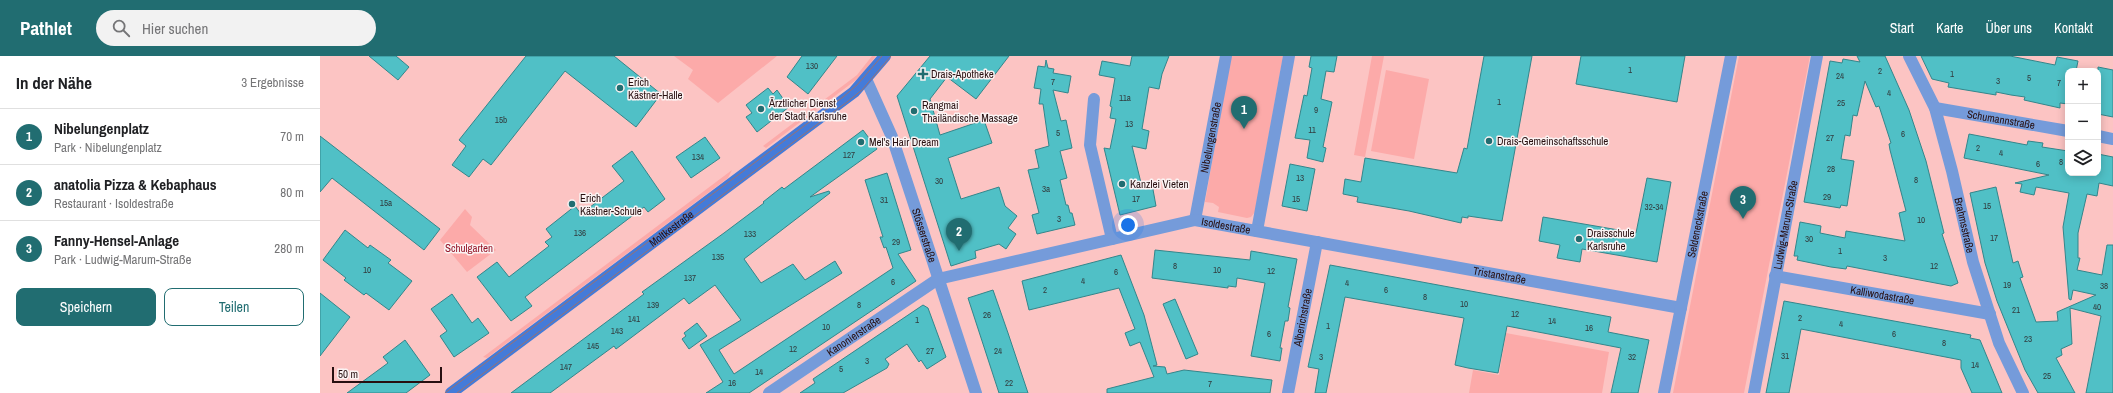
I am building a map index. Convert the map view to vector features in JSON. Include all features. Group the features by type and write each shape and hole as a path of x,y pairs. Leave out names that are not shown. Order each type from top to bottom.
{"main road":[{"name":"Moltkestraße","path":"451,393 854,92 885,56"}],"street":[{"name":"Nibelungenstraße","path":"1195,220 1226,56"},
{"path":"1257,231 1289,56"},
{"name":"Seldeneckstraße","path":"1664,393 1731,56"},
{"name":"Ludwig-Marum-Straße","path":"1754,393 1817,56"},
{"name":"Brahmsstraße","path":"1909,56 1935,108 1952,171 1973,262 1999,343 2023,393"},
{"name":"Stösserstraße","path":"866,79 892,136 976,393"},
{"path":"1094,99 1090,145 1112,239"},
{"name":"Schumannstraße","path":"1935,108 2065,130"},
{"path":"2101,137 2113,139"},
{"name":"Isoldestraße","path":"938,279 1195,220 1317,242"},
{"name":"Tristanstraße","path":"1317,242 1681,308"},
{"name":"Alberichstraße","path":"1288,393 1317,242"},
{"name":"Kalliwodastraße","path":"1776,276 1990,314"},
{"name":"Kanonierstraße","path":"769,393 938,279"}],"green space":[{"path":"674,56 777,56 718,103 688,79 693,70"},
{"path":"872,56 876,56 860,77 766,148 763,146 857,75"},
{"path":"1231,56 1283,56 1255,212 1251,217 1247,218 1218,212 1219,207 1213,203 1205,202"},
{"path":"1372,56 1384,56 1365,157 1354,155"},
{"path":"1739,56 1810,56 1744,393 1673,393"},
{"path":"1386,70 1429,79 1414,159 1371,151"},
{"path":"732,170 728,178 487,358 483,357"},
{"name":"Schulgarten","path":"465,209 472,217 470,225 496,250 467,272 440,240"},
{"path":"1506,333 1609,352 1602,393 1469,393 1473,370 1499,375"}],"building":[{"path":"369,56 396,56 409,67 398,80"},
{"path":"526,56 614,56 661,94 636,127 565,71 491,165 483,159 469,177 452,165 466,146 459,140"},
{"path":"802,56 837,56 808,94 787,77"},
{"path":"930,56 1009,56 976,99 947,77 930,99 940,135 984,120 992,143 948,158 961,199 999,187 1005,206 1017,216 1008,228 1016,234 1006,249 999,244 975,251 976,258 951,266 897,96"},
{"path":"1132,56 1169,56 1162,74 1159,89 1149,87 1142,129 1149,131 1146,149 1132,146 1142,187 1152,184 1156,206 1120,215 1104,148 1110,149 1116,119 1110,118 1112,107 1110,106 1115,78 1099,75 1102,61 1130,66"},
{"path":"1311,56 1337,56 1334,72 1326,71 1321,99 1332,102 1323,147 1326,148 1323,162 1307,158 1310,140 1295,138 1304,95 1307,96 1312,68 1309,67"},
{"path":"1484,56 1532,56 1502,221 1468,216 1468,218 1462,217 1461,223 1409,211 1357,202 1358,197 1343,194 1345,179 1361,182 1365,158 1457,173 1464,148 1467,149"},
{"path":"1581,56 1685,56 1677,102 1576,84"},
{"path":"1857,56 1885,56 1909,110 1926,161 1944,233 1942,234 1958,283 1951,286 1847,266 1846,269 1831,267 1797,260 1798,256 1794,256 1800,222 1821,226 1820,233 1845,238 1846,231 1905,241 1899,213 1906,211 1890,150 1889,144 1891,143 1879,106 1876,107 1865,81 1857,116 1853,115 1850,136 1845,135 1841,159 1854,161 1847,206 1841,205 1840,208 1804,202 1830,61 1842,63 1843,59 1860,62"},
{"path":"1921,56 2010,56 2055,65 2057,57 2078,61 2077,68 2065,68 2065,104 2060,103 2060,108 2024,100 2025,97 1996,92 1996,95 1948,87 1949,83 1932,79"},
{"path":"1046,60 1048,68 1054,69 1053,73 1071,76 1068,93 1053,90 1061,121 1066,120 1072,148 1060,151 1067,178 1060,180 1066,205 1068,205 1070,213 1072,213 1075,225 1037,234 1032,215 1039,213 1028,170 1039,168 1035,150 1049,146 1043,104 1039,104 1041,89 1034,88 1038,66 1045,67"},
{"path":"2098,67 2113,70 2113,117 2101,115 2101,68"},
{"path":"768,88 773,94 777,90 789,107 757,132 746,117 752,113 746,105"},
{"path":"863,130 877,149 810,197 829,191 830,193 744,259 761,283 793,264 805,280 835,261 842,273 719,350 734,374 893,268 886,247 884,248 880,237 883,237 865,180 887,173 911,250 898,254 916,281 749,393 706,393 723,382 700,345 741,320 715,285 689,304 684,298 616,349 614,346 550,393 511,393 644,294 642,292 764,203 763,202 782,187 784,189"},
{"path":"1969,134 2027,145 2028,141 2043,143 2042,147 2065,151 2065,176 2101,176 2101,155 2113,157 2113,186 2099,183 2097,196 2087,194 2078,233 2078,258 2080,258 2077,270 2102,275 2107,245 2113,245 2113,393 2086,393 2101,316 2070,308 2072,344 2061,349 2062,355 2056,358 2075,393 2038,393 2025,370 1997,301 1985,263 1970,193 1996,187 2013,263 2018,261 2023,277 2020,278 2036,322 2058,321 2057,312 2096,295 2073,290 2071,300 2069,299 2063,227 2069,193 2036,187 2034,195 2020,192 2022,184 2015,183 2049,175 1964,158"},
{"path":"320,136 440,229 424,250 332,178 320,192"},
{"path":"705,137 720,158 691,178 676,157"},
{"path":"632,151 665,199 648,212 644,207 525,297 532,306 511,321 477,277 497,262 509,277 549,246 545,242 552,237 546,229 575,206 581,214 624,181 612,166"},
{"path":"1290,164 1315,169 1307,211 1282,206"},
{"path":"1647,178 1671,182 1657,262 1582,249 1580,262 1557,258 1560,245 1539,241 1543,217 1636,233"},
{"path":"345,230 368,248 370,245 391,260 388,263 412,281 389,310 366,293 364,295 344,280 346,278 323,260"},
{"path":"1155,250 1250,260 1251,251 1297,259 1288,307 1290,308 1288,321 1285,321 1280,348 1282,348 1280,361 1251,356 1265,283 1237,278 1236,287 1228,286 1228,288 1152,278"},
{"path":"1121,255 1144,315 1157,365 1153,366 1165,367 1167,374 1184,370 1272,380 1270,393 1107,393 1107,389 1154,377 1140,342 1130,346 1125,333 1135,329 1119,288 1029,310 1022,281"},
{"path":"1330,265 1611,317 1608,332 1649,340 1638,393 1611,393 1621,348 1507,326 1498,373 1468,368 1455,365 1464,318 1345,297 1326,393 1315,393 1319,369 1308,367"},
{"path":"993,290 1028,393 999,393 968,298"},
{"path":"320,293 350,317 320,356"},
{"path":"452,294 472,323 478,318 489,333 454,357 440,336 447,331 431,309"},
{"path":"1175,299 1198,354 1186,359 1163,304"},
{"path":"1784,301 1971,335 1970,338 1980,340 2002,393 1972,393 1961,368 1961,360 1801,329 1789,393 1766,393"},
{"path":"923,305 928,308 946,357 927,369 921,360 919,362 907,344 885,359 889,364 887,368 843,393 800,393 815,383 813,379"},
{"path":"697,323 707,336 689,349 682,339 686,336 684,333"},
{"path":"405,340 430,375 406,393 347,393 388,363 383,357"}],"tram line":[{"path":"445,393 843,97 857,85 882,56"},
{"path":"457,393 847,102 862,90 891,56"}],"place":[{"name":"Drais-Apotheke","path":"923,74"},
{"name":"Erich Kästner-Halle","path":"620,88"},
{"name":"Ärztlicher Dienst der Stadt Karlsruhe","path":"761,109"},
{"name":"Rangmai Thailändische Massage","path":"914,111"},
{"name":"Nibelungenplatz","path":"1244,129"},
{"name":"Drais-Gemeinschaftsschule","path":"1489,141"},
{"name":"Mel's Hair Dream","path":"861,142"},
{"name":"Kanzlei Vieten","path":"1122,184"},
{"name":"Erich Kästner-Schule","path":"572,204"},
{"name":"Fanny-Hensel-Anlage","path":"1743,219"},
{"name":"Draisschule Karlsruhe","path":"1579,239"},
{"name":"anatolia Pizza & Kebaphaus","path":"959,251"}]}
